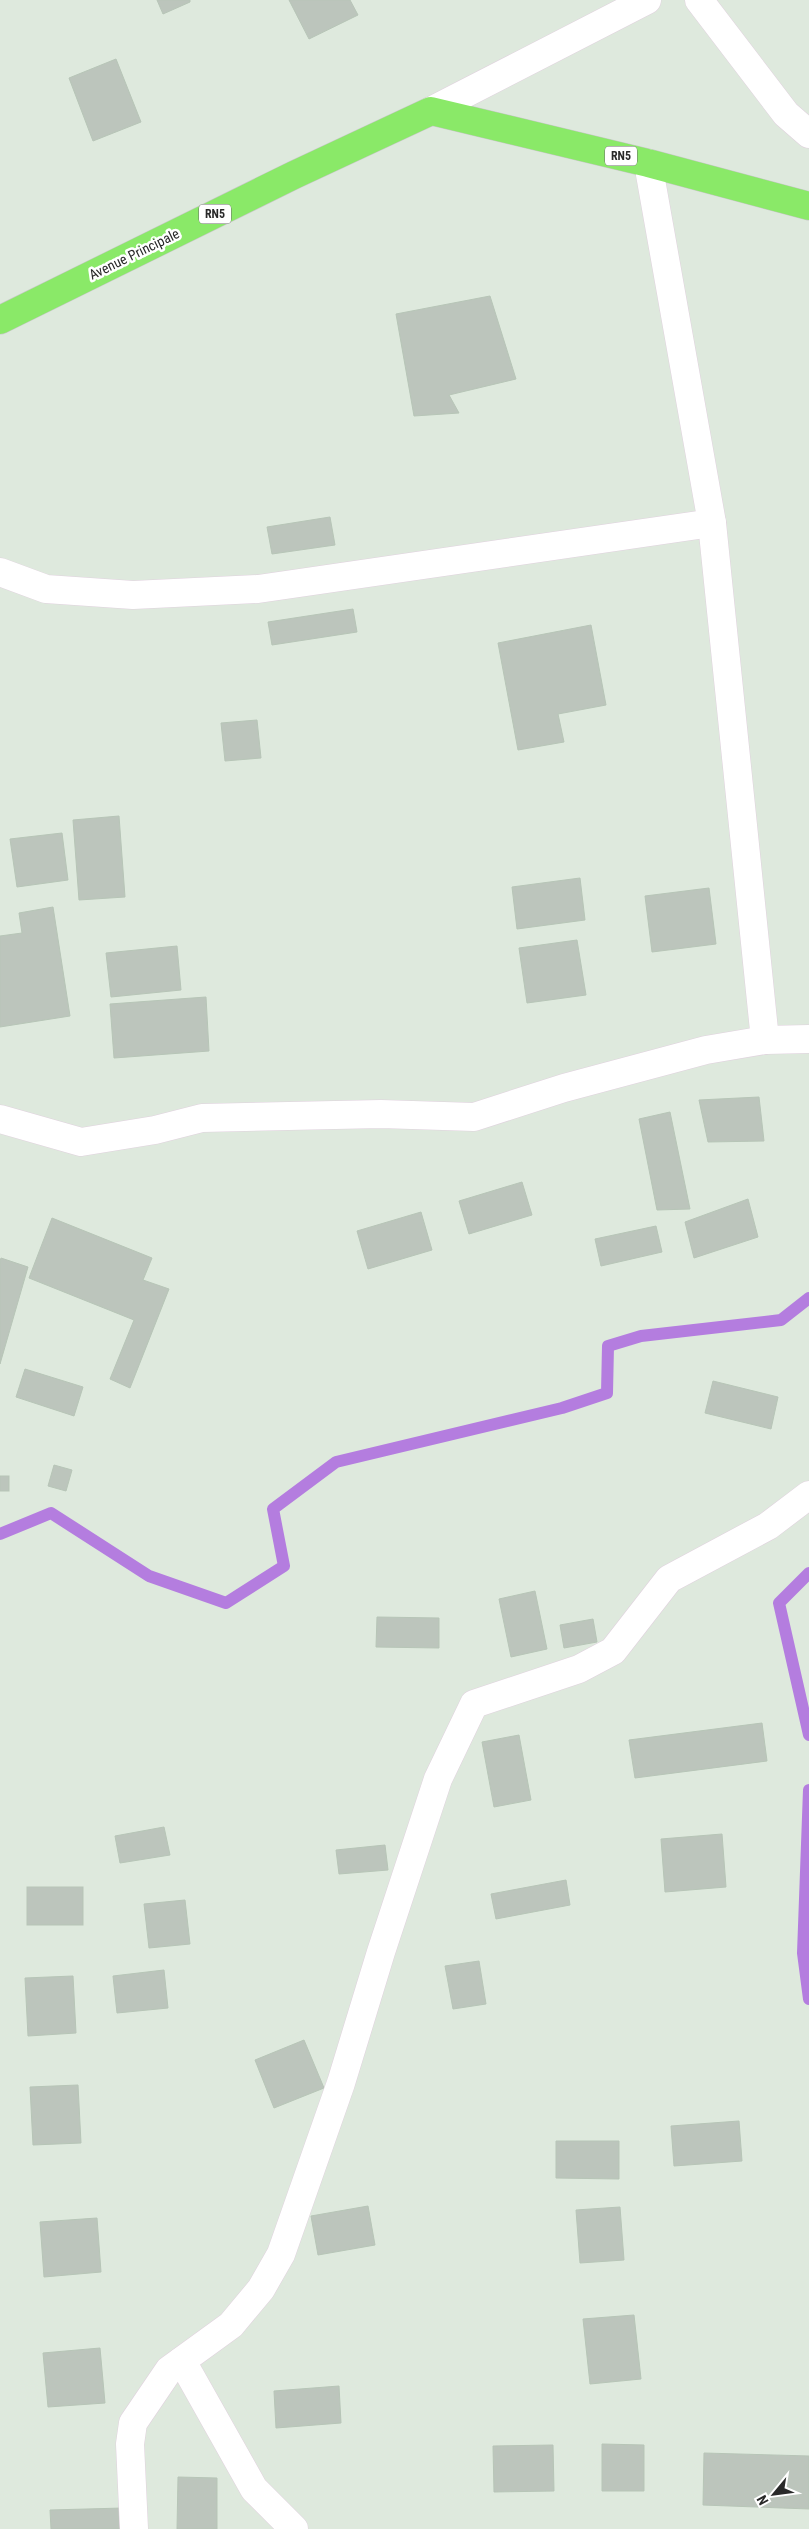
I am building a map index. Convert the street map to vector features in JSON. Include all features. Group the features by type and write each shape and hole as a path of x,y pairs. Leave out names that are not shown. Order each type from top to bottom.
{"highway":[{"name":"RN5","path":"431,111 648,163 809,206"},
{"name":"Avenue Principale","path":"0,320 294,175 431,111"}],"street":[{"path":"431,111 647,0"},
{"path":"699,0 786,114 809,134"},
{"path":"648,163 712,523 764,1040"},
{"path":"0,572 46,589 132,595 258,589 712,523"},
{"path":"0,1119 81,1142 155,1130 202,1118 381,1114 474,1117 564,1088 706,1050 764,1040 809,1038"},
{"path":"134,2529 130,2444 133,2423 169,2370 231,2325 261,2289 281,2254 341,2083 381,1952 438,1779 474,1704 579,1669 613,1651 669,1578 768,1526 809,1495"},
{"path":"182,2361 254,2489 294,2529"}],"building":[{"path":"157,0 190,0 190,2 163,14"},
{"path":"289,0 350,0 358,15 309,39"},
{"path":"116,59 141,122 93,141 69,78"},
{"path":"490,296 516,379 449,395 459,413 414,416 396,314"},
{"path":"330,517 335,545 272,554 267,527"},
{"path":"353,609 357,632 272,645 268,622"},
{"path":"591,625 606,705 558,714 564,742 518,750 498,643"},
{"path":"257,720 261,758 225,761 221,723"},
{"path":"119,816 125,897 79,900 73,820"},
{"path":"62,833 68,880 17,887 10,839"},
{"path":"580,878 585,920 517,929 512,887"},
{"path":"709,888 716,944 652,952 645,896"},
{"path":"53,907 70,1016 0,1027 0,936 22,933 19,913"},
{"path":"577,940 586,995 527,1003 519,948"},
{"path":"177,946 181,990 111,997 106,953"},
{"path":"206,997 209,1051 114,1058 110,1004"},
{"path":"759,1097 764,1141 708,1142 699,1100"},
{"path":"670,1112 690,1209 657,1210 639,1119"},
{"path":"522,1182 532,1215 469,1234 459,1201"},
{"path":"748,1199 758,1237 694,1258 685,1222"},
{"path":"421,1212 432,1250 368,1269 357,1231"},
{"path":"52,1218 152,1258 143,1280 169,1289 130,1388 110,1379 134,1320 29,1278"},
{"path":"656,1226 662,1252 601,1266 595,1239"},
{"path":"1,1258 28,1267 0,1364 0,1261"},
{"path":"25,1369 83,1387 74,1416 16,1397"},
{"path":"713,1381 778,1397 771,1429 705,1413"},
{"path":"54,1465 72,1470 66,1491 48,1486"},
{"path":"0,1476 9,1476 9,1491 0,1491"},
{"path":"535,1591 547,1649 511,1657 499,1599"},
{"path":"377,1617 439,1618 439,1648 376,1647"},
{"path":"593,1619 597,1642 564,1648 560,1625"},
{"path":"762,1723 767,1761 635,1778 629,1740"},
{"path":"519,1735 531,1800 494,1807 482,1742"},
{"path":"164,1827 170,1855 120,1863 115,1836"},
{"path":"722,1834 726,1887 665,1892 661,1839"},
{"path":"385,1845 388,1870 339,1874 336,1850"},
{"path":"566,1880 570,1905 496,1919 491,1894"},
{"path":"27,1887 83,1887 83,1925 27,1925"},
{"path":"185,1900 190,1944 149,1948 144,1904"},
{"path":"479,1961 486,2004 453,2009 445,1966"},
{"path":"164,1970 168,2008 117,2013 113,1976"},
{"path":"73,1976 76,2033 28,2036 25,1978"},
{"path":"304,2040 324,2088 274,2108 255,2060"},
{"path":"78,2085 81,2143 33,2145 30,2087"},
{"path":"739,2121 742,2161 674,2166 671,2126"},
{"path":"556,2141 619,2141 619,2179 556,2178"},
{"path":"368,2206 375,2245 318,2255 311,2216"},
{"path":"620,2207 624,2260 580,2263 576,2210"},
{"path":"97,2218 101,2272 44,2277 40,2222"},
{"path":"634,2315 641,2379 590,2384 583,2319"},
{"path":"100,2348 105,2403 48,2407 43,2353"},
{"path":"339,2386 341,2423 276,2428 274,2391"},
{"path":"602,2444 644,2445 644,2491 602,2491"},
{"path":"553,2445 554,2491 494,2492 493,2446"},
{"path":"704,2453 809,2456 809,2509 703,2505"},
{"path":"178,2477 217,2478 217,2529 177,2529"},
{"path":"123,2508 123,2529 51,2529 50,2510"}],"waterway":[{"path":"0,1534 51,1513 149,1576 226,1603 284,1566 273,1509 336,1462 562,1408 607,1393 608,1346 641,1336 781,1320 809,1298"},
{"path":"809,1573 779,1603 809,1735"},
{"path":"809,1790 803,1953 809,1999"}]}
